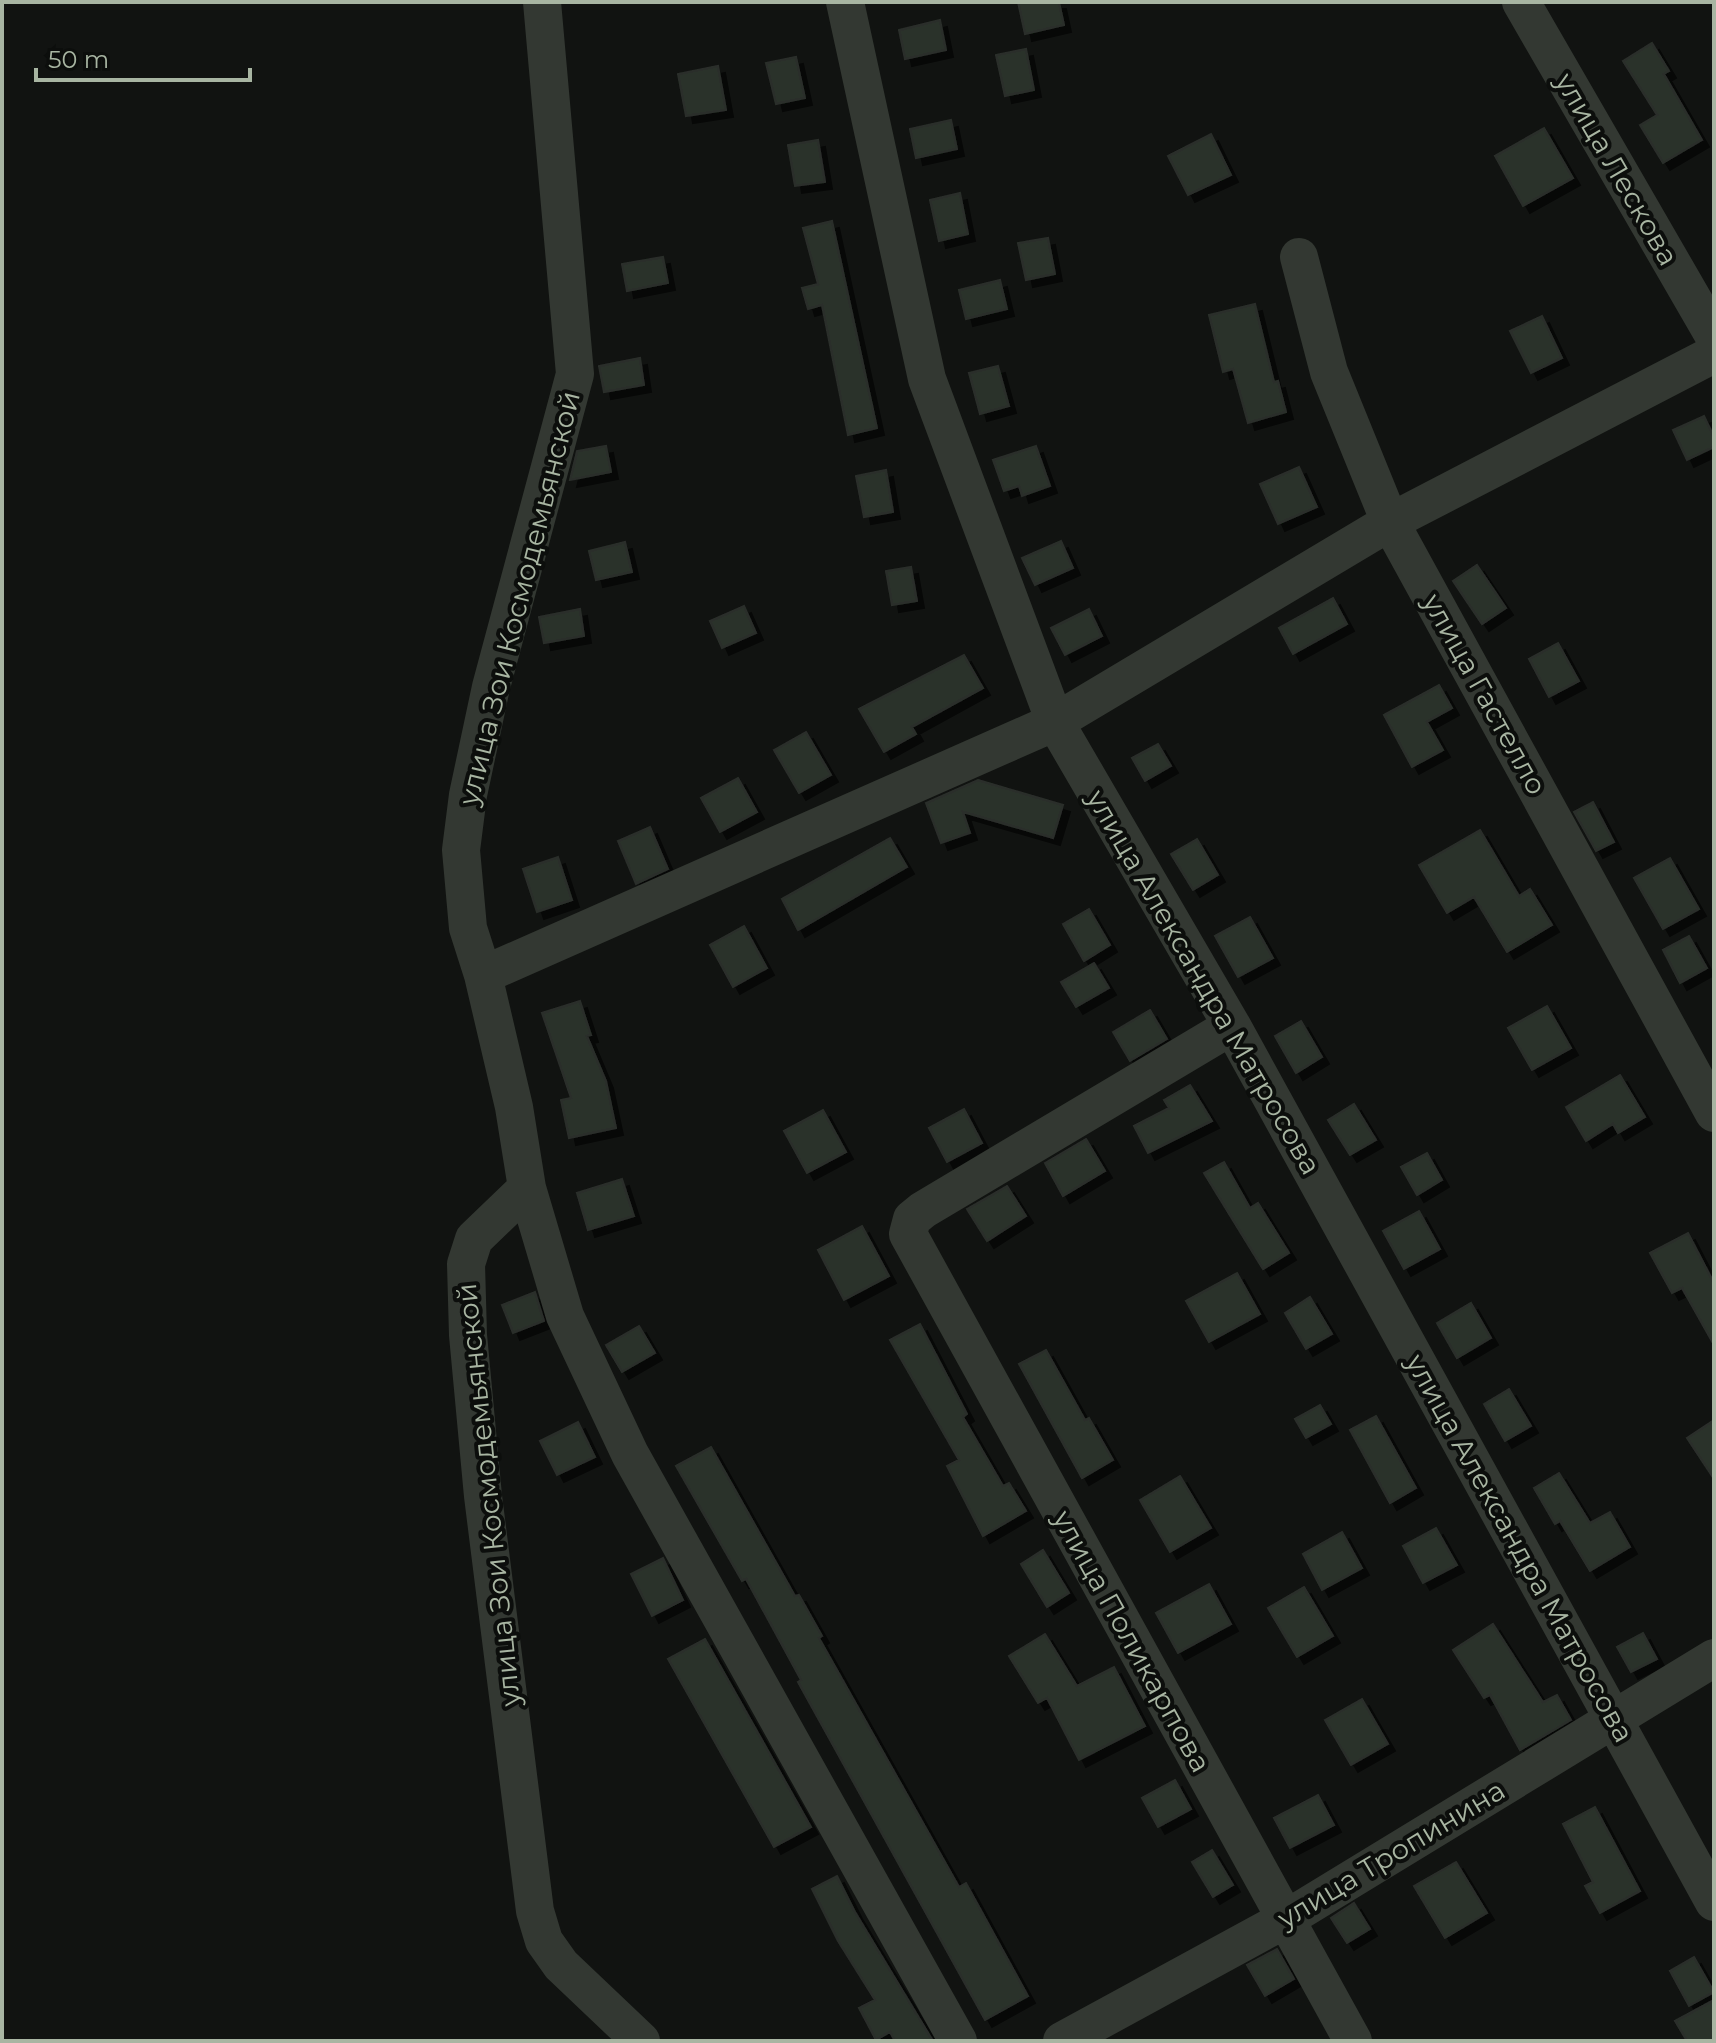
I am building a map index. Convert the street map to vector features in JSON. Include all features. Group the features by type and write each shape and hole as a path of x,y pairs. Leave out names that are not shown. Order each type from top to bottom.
{"street":[{"name":"улица Зои Космодемьянской","path":"542,2 575,374 491,687 468,795 461,850 468,928 483,975 514,1107 527,1188 474,1239 466,1264 468,1335 483,1496 535,1911 544,1941 561,1965 641,2041"},
{"name":"улица Александра Матросова","path":"845,2 927,379 1055,722 1232,1026 1714,1902"},
{"name":"улица Лескова","path":"1521,2 1714,336"},
{"name":"улица Гастелло","path":"1299,257 1329,372 1390,522 1714,1113"},
{"path":"483,975 1055,722 1390,522 1714,354"},
{"name":"улица Поликарпова","path":"1232,1026 923,1210 908,1226 911,1242 1353,2041"},
{"path":"527,1188 565,1316 630,1454 958,2041"},
{"name":"улица Тропинина","path":"1062,2041 1286,1919 1714,1658"}],"building":[{"path":"1018,2 1059,2 1064,25 1025,34"},
{"path":"940,20 946,50 905,59 899,30"},
{"path":"1652,43 1669,71 1664,74 1702,140 1663,163 1640,125 1657,115 1623,61"},
{"path":"1026,49 1034,90 1005,96 996,55"},
{"path":"796,57 805,98 776,104 766,63"},
{"path":"718,66 726,110 686,116 678,74"},
{"path":"951,120 957,149 916,158 910,129"},
{"path":"1544,128 1573,178 1523,206 1495,156"},
{"path":"1211,134 1231,175 1188,195 1168,156"},
{"path":"818,140 825,182 795,186 788,145"},
{"path":"960,193 968,234 939,241 930,200"},
{"path":"832,221 877,428 848,435 822,305 808,309 802,288 818,284 803,228"},
{"path":"1048,238 1055,274 1026,280 1018,243"},
{"path":"663,257 668,283 627,291 622,264"},
{"path":"1000,280 1007,309 966,319 959,290"},
{"path":"1255,304 1274,382 1278,381 1286,412 1248,423 1233,369 1223,372 1209,315"},
{"path":"1542,316 1562,358 1531,373 1510,331"},
{"path":"640,358 644,385 604,392 599,366"},
{"path":"998,366 1009,406 980,414 969,373"},
{"path":"1704,416 1714,437 1714,447 1687,460 1673,430"},
{"path":"606,446 611,472 570,480 577,451"},
{"path":"1036,446 1050,486 1022,496 1019,486 1004,491 993,460"},
{"path":"1299,467 1317,507 1278,524 1260,484"},
{"path":"886,470 893,512 864,517 856,476"},
{"path":"1061,541 1073,568 1035,585 1022,558"},
{"path":"625,542 632,572 596,580 589,551"},
{"path":"1477,565 1506,608 1482,624 1453,581"},
{"path":"911,567 917,601 892,605 886,571"},
{"path":"1333,598 1347,624 1293,654 1279,628"},
{"path":"744,606 756,633 722,648 710,621"},
{"path":"580,609 584,636 544,643 539,617"},
{"path":"1089,609 1102,636 1065,655 1051,628"},
{"path":"1558,643 1579,681 1549,697 1529,659"},
{"path":"964,655 983,688 912,727 916,734 884,752 859,709"},
{"path":"1439,685 1452,708 1427,722 1443,750 1412,767 1384,715"},
{"path":"806,732 831,775 799,793 774,750"},
{"path":"1158,744 1171,766 1145,781 1132,758"},
{"path":"738,778 757,812 720,832 701,798"},
{"path":"978,780 1063,805 1053,838 963,812 970,833 941,843 926,803"},
{"path":"1593,802 1614,842 1596,851 1574,812"},
{"path":"650,827 668,869 636,884 618,841"},
{"path":"1480,830 1519,896 1530,889 1552,925 1507,952 1474,897 1447,913 1419,865"},
{"path":"890,838 907,867 798,930 782,899"},
{"path":"1197,839 1218,875 1193,890 1171,854"},
{"path":"558,857 572,900 537,912 523,869"},
{"path":"1670,858 1699,909 1663,929 1634,878"},
{"path":"1089,909 1110,945 1084,961 1063,924"},
{"path":"1250,917 1273,958 1238,977 1215,936"},
{"path":"744,926 767,968 733,987 710,945"},
{"path":"1689,936 1707,968 1680,983 1663,950"},
{"path":"1094,963 1109,988 1076,1007 1061,982"},
{"path":"580,1001 591,1035 587,1036 606,1081 616,1128 569,1138 561,1100 571,1098 542,1013"},
{"path":"1547,1006 1571,1048 1532,1070 1508,1028"},
{"path":"1150,1010 1167,1039 1130,1061 1113,1032"},
{"path":"1301,1021 1322,1057 1296,1073 1275,1036"},
{"path":"1620,1075 1645,1117 1618,1133 1613,1124 1586,1141 1566,1107"},
{"path":"1190,1085 1212,1121 1148,1153 1134,1126 1169,1108 1164,1100"},
{"path":"1354,1104 1376,1140 1350,1155 1328,1120"},
{"path":"964,1109 982,1143 947,1162 929,1128"},
{"path":"823,1110 846,1152 807,1173 784,1131"},
{"path":"1086,1139 1105,1171 1063,1196 1045,1163"},
{"path":"1427,1153 1442,1180 1417,1195 1401,1167"},
{"path":"1224,1162 1250,1208 1258,1203 1289,1253 1263,1269 1204,1173"},
{"path":"622,1179 634,1216 588,1230 577,1193"},
{"path":"1007,1186 1026,1216 987,1241 967,1209"},
{"path":"1419,1211 1440,1249 1404,1269 1383,1231"},
{"path":"862,1226 889,1276 844,1300 818,1250"},
{"path":"1688,1233 1714,1283 1714,1345 1682,1288 1672,1293 1650,1253"},
{"path":"1237,1273 1260,1314 1209,1342 1186,1301"},
{"path":"535,1292 544,1321 513,1333 502,1305"},
{"path":"1310,1297 1332,1334 1306,1349 1285,1313"},
{"path":"1471,1303 1491,1338 1457,1358 1437,1323"},
{"path":"920,1324 967,1414 963,1417 1003,1486 1009,1483 1026,1511 983,1536 947,1466 959,1460 890,1340"},
{"path":"639,1326 655,1353 622,1372 606,1345"},
{"path":"1046,1350 1085,1420 1089,1418 1113,1460 1082,1478 1019,1364"},
{"path":"1509,1389 1531,1426 1505,1441 1484,1404"},
{"path":"1320,1405 1331,1424 1306,1438 1295,1419"},
{"path":"1376,1416 1416,1488 1390,1503 1350,1430"},
{"path":"1714,1420 1714,1479 1687,1438"},
{"path":"578,1422 595,1457 557,1475 540,1441"},
{"path":"711,1447 795,1596 799,1595 822,1636 819,1638 959,1887 966,1883 1028,1996 985,2020 798,1682 801,1680 746,1579 742,1581 676,1466"},
{"path":"1559,1473 1590,1523 1610,1512 1630,1547 1590,1571 1560,1521 1555,1524 1534,1488"},
{"path":"1180,1476 1211,1528 1170,1552 1140,1500"},
{"path":"1436,1528 1457,1565 1423,1583 1403,1546"},
{"path":"1342,1532 1362,1568 1322,1590 1303,1554"},
{"path":"1043,1550 1069,1593 1047,1607 1021,1564"},
{"path":"663,1558 683,1600 652,1616 631,1574"},
{"path":"1209,1584 1231,1624 1178,1653 1156,1613"},
{"path":"1304,1587 1333,1636 1297,1657 1268,1608"},
{"path":"1493,1624 1543,1702 1557,1695 1571,1720 1520,1750 1490,1695 1484,1698 1453,1650"},
{"path":"1643,1633 1657,1659 1631,1672 1617,1647"},
{"path":"1045,1634 1077,1686 1114,1667 1145,1726 1079,1760 1047,1698 1038,1703 1009,1656"},
{"path":"705,1639 811,1827 774,1847 668,1659"},
{"path":"1362,1699 1388,1744 1351,1765 1325,1720"},
{"path":"1175,1780 1191,1809 1158,1827 1142,1798"},
{"path":"1318,1795 1334,1825 1290,1848 1274,1818"},
{"path":"1595,1807 1640,1891 1600,1913 1585,1886 1593,1882 1563,1824"},
{"path":"1212,1850 1233,1885 1213,1897 1192,1862"},
{"path":"1456,1862 1487,1913 1445,1938 1414,1886"},
{"path":"837,1876 855,1912 933,2041 895,2041 890,2032 876,2040 859,2008 875,2000 838,1941 812,1889"},
{"path":"1354,1903 1370,1929 1347,1943 1331,1918"},
{"path":"1277,1949 1294,1979 1265,1996 1247,1965"},
{"path":"1694,1957 1714,1992 1689,2006 1670,1971"},
{"path":"1714,2000 1714,2041 1687,2041 1675,2021"}]}
